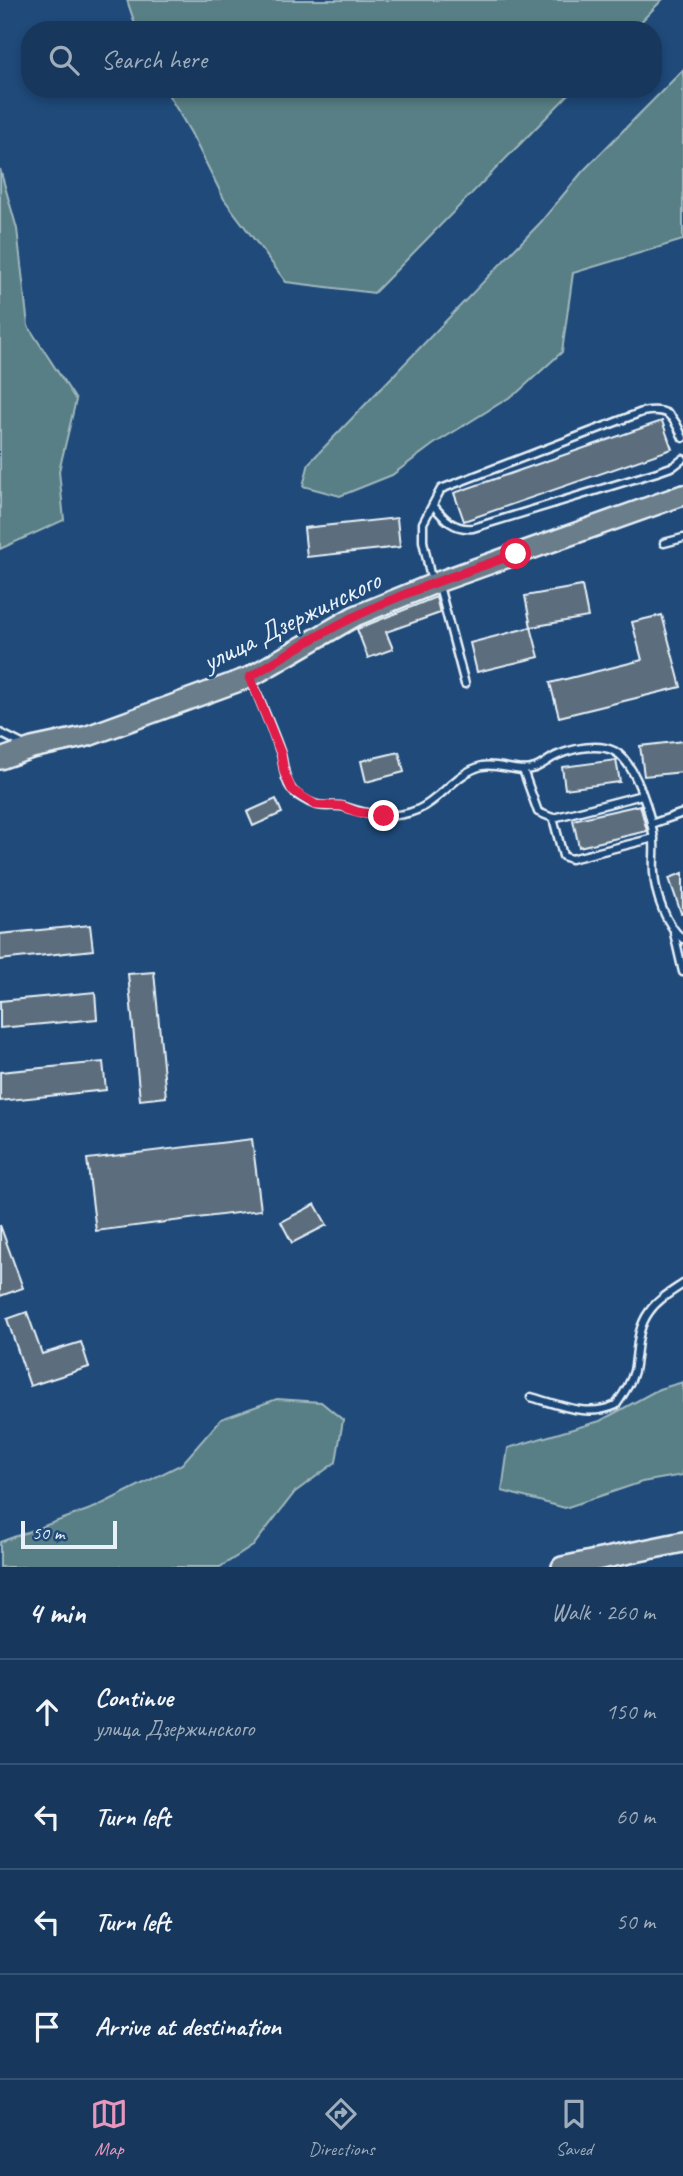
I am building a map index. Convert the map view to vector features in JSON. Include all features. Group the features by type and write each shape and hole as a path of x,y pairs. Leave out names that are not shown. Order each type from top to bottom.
{"main road":[{"name":"улица Дзержинского","path":"0,759 32,748 88,736 250,677 355,616 438,582 683,495"},
{"path":"562,1567 683,1542"}],"lane":[{"path":"465,684 438,582 430,574 423,541 423,523 441,489 642,412 659,409 669,414 683,438"},
{"path":"433,505 444,519 457,527 473,528 657,472 674,466 683,459"},
{"path":"664,543 683,538"},
{"path":"250,677 281,754 284,772 292,790 316,805 342,806 357,812 384,816 404,815 421,809 454,780 482,766 523,770 536,768 558,755 601,746 620,755 634,775 642,795 654,838 654,883 674,932 683,972"},
{"path":"0,733 32,748"},
{"path":"523,770 538,812 553,818 642,795"},
{"path":"650,824 683,813"},
{"path":"553,818 563,856 571,859 654,838"},
{"path":"674,932 683,939"},
{"path":"531,1397 580,1410 606,1410 616,1405 634,1370 637,1339 648,1312 658,1301 683,1284"}],"green space":[{"path":"127,0 662,0 642,21 134,21"},
{"path":"683,70 683,240 573,273 562,352 518,392 434,444 392,475 340,496 303,486 309,463 540,223 583,171 655,98 662,98 662,91"},
{"path":"170,98 565,98 374,293 286,282 224,199"},
{"path":"0,169 17,229 28,326 76,400 59,471 64,520 0,549"},
{"path":"683,1382 683,1475 642,1482 565,1508 502,1491 508,1448 600,1421 659,1389"},
{"path":"277,1399 321,1402 343,1420 336,1462 295,1492 253,1546 220,1567 0,1567 0,1542 96,1507 182,1464 221,1419"}],"building":[{"path":"662,421 672,449 464,521 454,493"},
{"path":"397,518 400,547 307,557 304,528"},
{"path":"582,586 588,617 531,627 525,596"},
{"path":"436,597 440,613 386,632 393,649 368,658 357,629"},
{"path":"662,615 681,687 559,717 550,683 642,660 632,622"},
{"path":"531,627 539,657 477,672 470,643"},
{"path":"683,741 683,772 644,776 640,746"},
{"path":"399,752 404,772 366,782 361,761"},
{"path":"616,760 620,782 565,789 562,767"},
{"path":"276,799 282,813 253,826 247,812"},
{"path":"640,805 647,831 579,847 573,820"},
{"path":"683,873 683,913 681,913 669,878"},
{"path":"90,925 93,950 0,960 0,934"},
{"path":"154,972 166,1097 140,1100 128,974"},
{"path":"95,992 97,1019 0,1028 0,1001"},
{"path":"103,1062 106,1090 0,1101 0,1072"},
{"path":"252,1139 261,1210 96,1231 87,1159"},
{"path":"315,1204 327,1225 292,1243 281,1222"},
{"path":"0,1225 23,1288 0,1296"},
{"path":"27,1312 42,1354 81,1342 89,1367 30,1386 7,1319"}],"route":[{"path":"384,816 357,812 342,806 316,805 292,790 284,772 281,754 250,677 355,616 516,554"}]}
